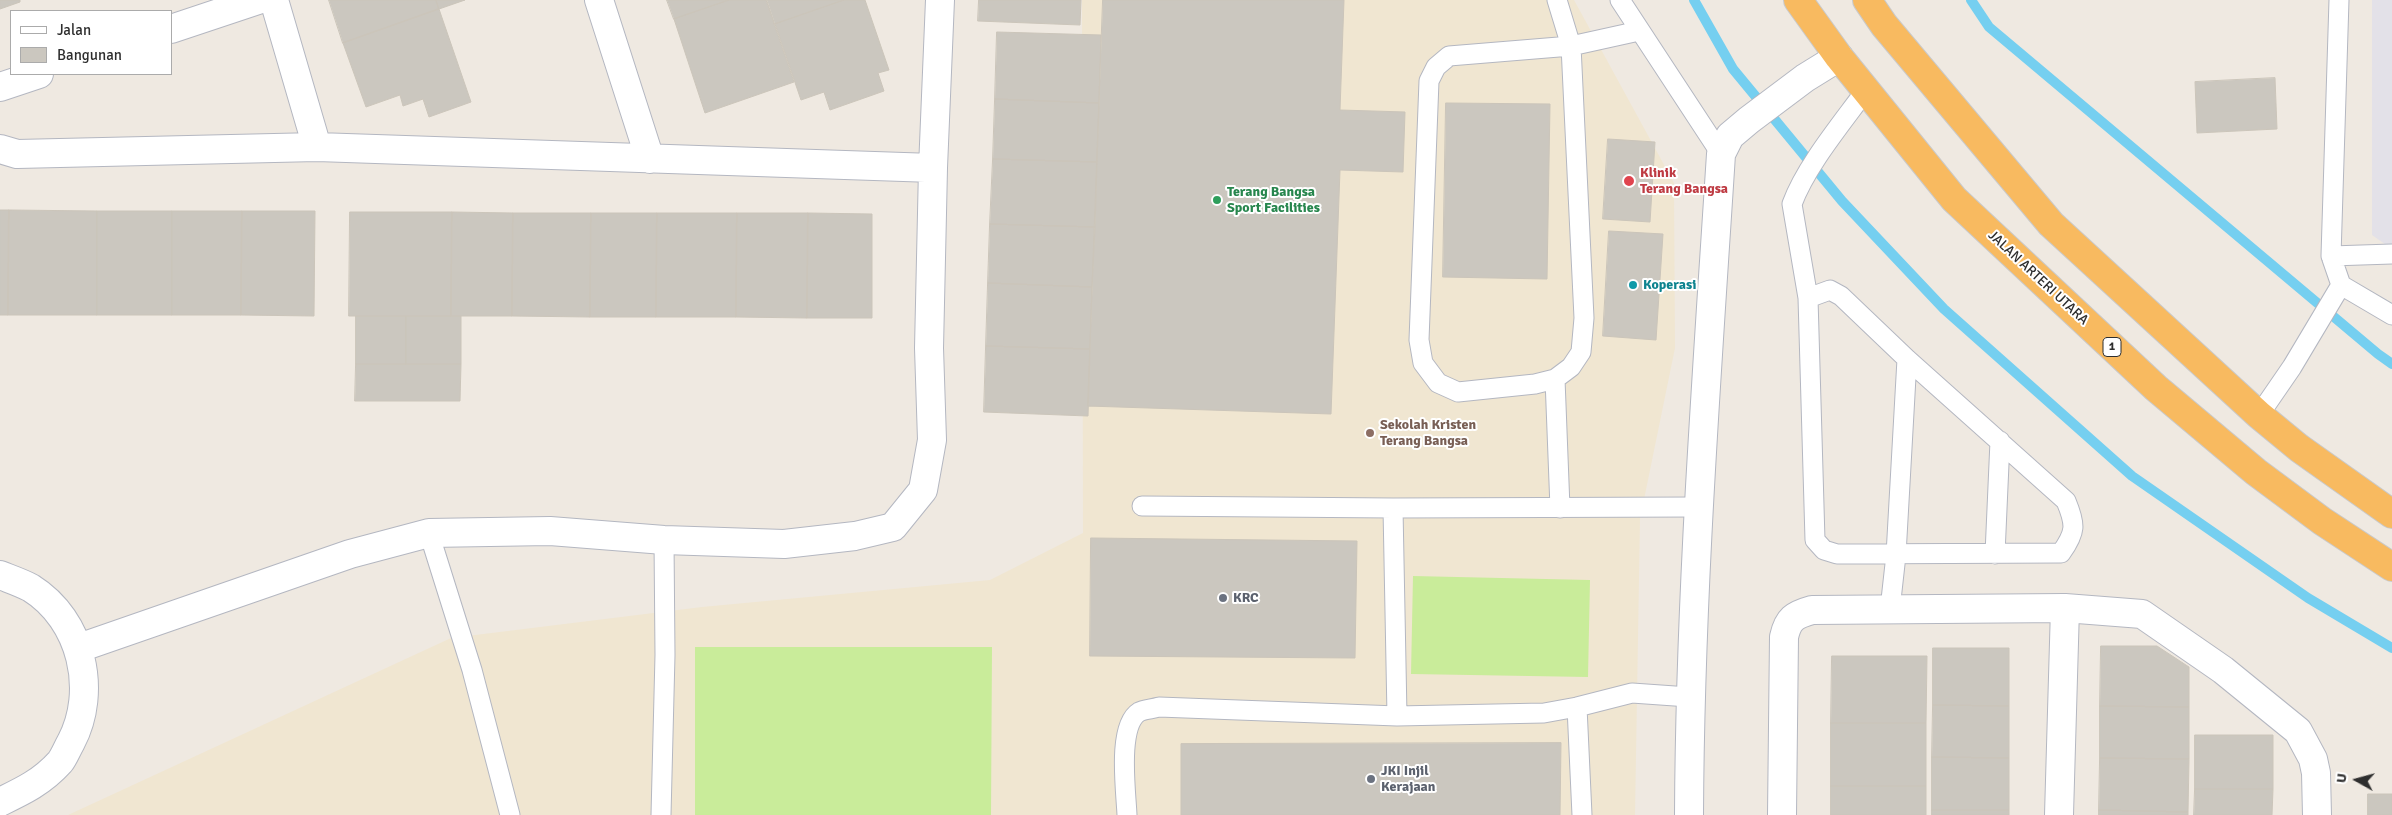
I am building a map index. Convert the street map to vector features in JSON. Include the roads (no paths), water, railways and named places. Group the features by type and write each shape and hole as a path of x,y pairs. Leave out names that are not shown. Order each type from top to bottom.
{"highway":[{"name":"JALAN ARTERI UTARA","path":"1798,0 1839,58 1954,199 2156,388 2256,472 2322,521 2392,567"},
{"path":"1867,0 1884,25 2051,224 2259,415 2299,448 2392,514"}],"street":[{"path":"172,29 258,0"},
{"path":"274,0 316,147"},
{"path":"599,0 650,159"},
{"path":"79,648 350,554 429,533 550,531 664,540 784,544 855,536 893,527 923,490 932,440 929,348 933,168 940,0"},
{"path":"1689,815 1689,697 1698,507 1721,154 1730,136 1749,120 1801,81 1839,58"},
{"path":"0,87 36,75"},
{"path":"0,149 17,154 316,147 933,168"},
{"path":"0,574 32,588 60,614 79,648 85,687 79,726 60,762 31,788 0,802"},
{"path":"2060,815 2065,608"},
{"path":"1782,815 1783,653 1787,624 1799,614 1812,610 2065,608 2142,614 2223,670 2298,731 2313,759 2316,773 2317,815"}],"lane":[{"path":"1557,0 1571,46 1584,318 1581,352 1571,367 1555,379 1535,384 1458,392 1438,383 1423,363 1419,340 1429,81 1436,66 1449,56 1571,46 1639,30"},
{"path":"1620,0 1721,154"},
{"path":"2339,0 2331,256 2341,285 2392,315"},
{"path":"1808,298 1830,290 1841,296 1907,359 2066,501 2073,518 2072,537 2061,553 1837,554 1824,550 1815,540 1808,298 1792,204 1796,194 1825,147 1866,90"},
{"path":"2331,256 2392,254"},
{"path":"2259,415 2292,367 2341,285"},
{"path":"1890,609 1896,555 1907,359"},
{"path":"1555,379 1560,508"},
{"path":"1995,554 2000,441"},
{"path":"1142,506 1393,508 1698,507"},
{"path":"1393,508 1397,716"},
{"path":"429,533 472,670 510,815"},
{"path":"661,815 665,655 664,540"},
{"path":"1127,815 1125,742 1128,727 1139,712 1159,707 1397,716 1544,713 1632,693 1689,697"},
{"path":"1577,707 1582,815"}],"waterway":[{"path":"1694,0 1733,69 1842,201 1944,309 2132,476 2308,598 2392,648"},
{"path":"1971,0 1989,27 2392,364"}],"place":[{"name":"Klinik Terang Bangsa","path":"1629,181"},
{"name":"Terang Bangsa Sport Facilities","path":"1217,200"},
{"name":"Koperasi","path":"1633,285"},
{"name":"Sekolah Kristen Terang Bangsa","path":"1370,433"},
{"name":"KRC","path":"1223,598"},
{"name":"JKI Injil Kerajaan","path":"1371,779"}]}
